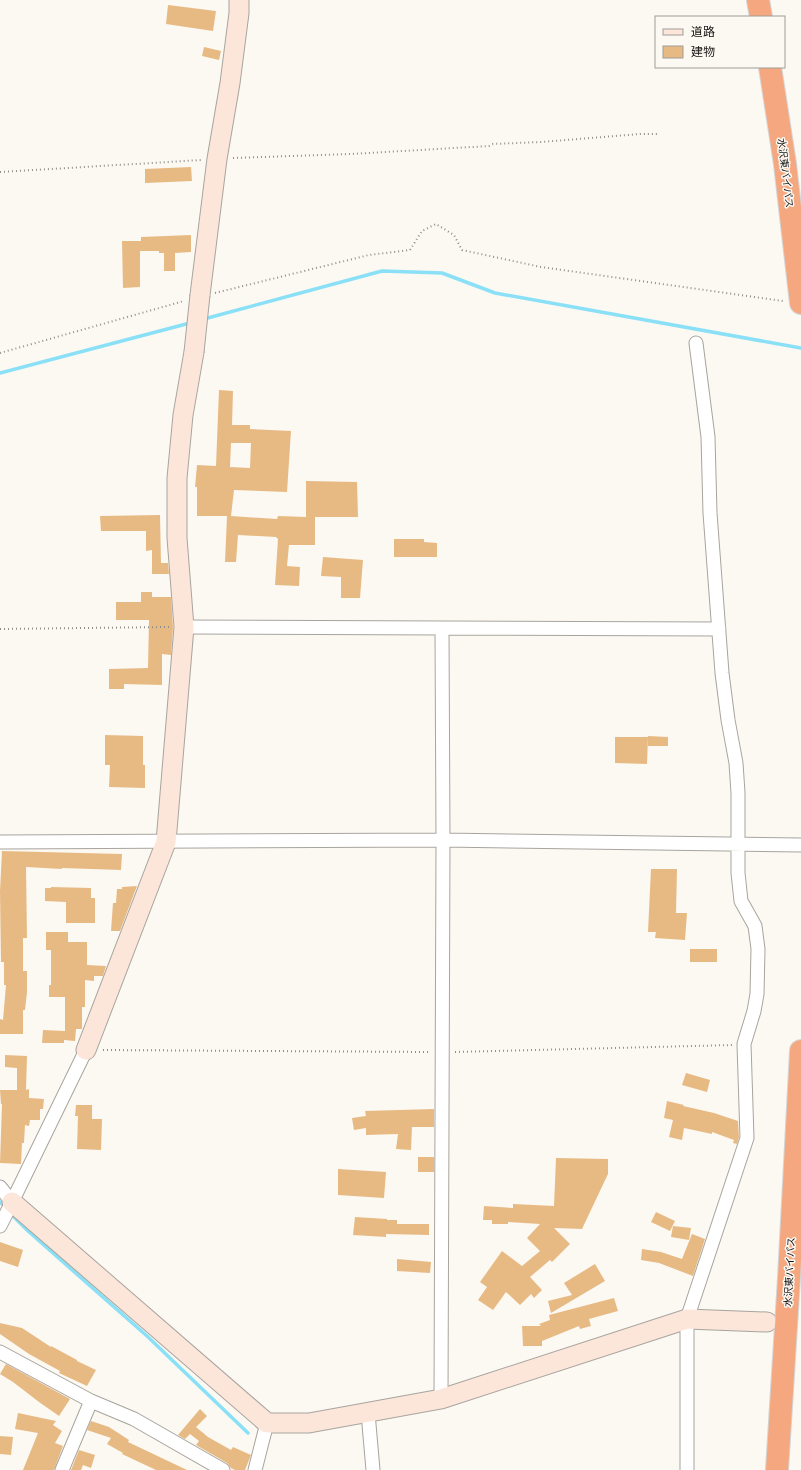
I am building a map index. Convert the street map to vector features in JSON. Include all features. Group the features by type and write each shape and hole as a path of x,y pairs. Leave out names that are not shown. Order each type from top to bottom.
{"highway":[{"path":"758,0 761,16"},
{"name":"水沢東バイパス","path":"770,68 785,164 795,302"},
{"name":"水沢東バイパス","path":"777,1470 790,1270 801,1051"}],"street":[{"path":"0,1226 6,1194 86,1050 166,842 184,627 177,538 177,478 183,415 194,352 199,297 217,159 230,82 239,13 239,0"},
{"path":"687,1470 687,1319 747,1138 744,1044 754,1011 757,994 758,949 755,926 741,901 738,874 738,793 736,763 723,681 710,513 708,437 696,343"},
{"path":"184,627 719,629"},
{"path":"441,1399 443,840 442,629"},
{"path":"0,842 443,840 801,845"},
{"path":"6,1194 267,1423 309,1423 441,1399 687,1319 767,1322"},
{"path":"0,1352 91,1401 134,1419 223,1470"},
{"path":"62,1470 91,1401"},
{"path":"368,1413 372,1470"},
{"path":"255,1470 267,1423"}],"path":[{"path":"0,172 217,159 351,154 658,134"},
{"path":"0,353 199,297 369,254 410,250 422,231 436,224 454,235 462,250 542,267 795,302"},
{"path":"0,629 184,627"},
{"path":"86,1050 442,1052 744,1044"}],"building":[{"path":"168,5 216,11 213,31 166,24"},
{"path":"204,47 221,51 219,60 202,56"},
{"path":"191,167 192,181 145,183 145,169"},
{"path":"191,235 191,252 175,253 175,271 164,271 164,253 159,253 159,251 140,251 140,287 123,288 122,241 141,241 141,237"},
{"path":"219,390 233,391 232,425 250,425 250,429 291,431 287,492 234,490 231,516 277,519 278,516 306,517 306,481 357,482 358,517 315,517 315,545 289,545 287,566 300,567 299,586 275,585 278,539 276,537 238,535 236,562 225,562 227,516 197,516 197,487 195,487 197,465 216,466","holes":["231,443 251,443 250,468 230,467"]},
{"path":"160,515 161,563 168,563 169,574 152,574 152,550 146,551 146,531 101,531 100,516"},
{"path":"394,539 424,539 424,542 437,543 437,557 394,557"},
{"path":"323,557 363,560 360,598 341,598 341,577 321,576"},
{"path":"141,592 152,592 152,597 171,597 173,627 171,655 162,654 162,685 124,684 124,689 109,689 109,669 148,668 149,620 116,620 116,602 141,602"},
{"path":"105,735 143,736 145,788 109,787 110,765 105,765"},
{"path":"648,736 668,737 668,746 648,746"},
{"path":"615,737 648,737 647,764 615,763"},
{"path":"2,851 122,854 121,870 26,867 27,938 23,938 23,971 27,971 27,992 25,1010 23,1010 23,1034 0,1034 0,1019 3,1020 6,985 4,985 4,962 1,962 0,891"},
{"path":"651,869 677,869 676,913 687,913 685,940 655,938 656,932 648,932"},
{"path":"137,886 120,931 111,931 113,903 116,903 117,889 122,889 122,887"},
{"path":"45,888 91,888 91,898 95,898 95,923 66,923 66,902 45,901"},
{"path":"46,932 68,932 68,942 87,942 87,965 106,966 103,976 94,976 94,981 85,980 85,1007 82,1007 82,1029 76,1029 75,1041 64,1040 64,1043 42,1043 43,1030 65,1031 65,997 49,997 49,985 51,985 51,950 46,950"},
{"path":"690,949 717,949 717,962 690,962"},
{"path":"5,1055 27,1056 26,1090 29,1089 29,1098 44,1099 43,1109 40,1109 40,1120 30,1120 29,1126 25,1125 21,1164 0,1163 2,1104 0,1090 17,1090 17,1068 5,1067"},
{"path":"686,1073 710,1080 707,1092 682,1085"},
{"path":"667,1101 738,1121 739,1137 737,1144 733,1143 734,1140 712,1132 712,1134 684,1128 682,1140 669,1137 673,1120 664,1118"},
{"path":"76,1105 92,1105 92,1119 102,1119 101,1150 77,1149 78,1116 75,1116"},
{"path":"434,1109 434,1127 412,1127 411,1150 396,1149 398,1134 366,1135 366,1128 354,1130 352,1118 366,1116 365,1111"},
{"path":"418,1157 434,1157 434,1172 418,1172"},
{"path":"556,1158 608,1159 608,1174 582,1229 554,1228 570,1244 552,1262 550,1260 530,1277 542,1290 534,1298 531,1294 520,1305 506,1292 493,1310 478,1300 487,1287 480,1282 502,1251 522,1266 540,1251 527,1238 540,1224 508,1222 508,1224 492,1224 492,1220 483,1220 484,1206 513,1208 513,1204 554,1206"},
{"path":"338,1169 386,1172 384,1198 338,1195"},
{"path":"656,1212 675,1221 670,1231 651,1222"},
{"path":"355,1217 397,1220 397,1224 429,1224 429,1235 386,1234 386,1237 353,1235"},
{"path":"673,1226 691,1228 689,1240 671,1237"},
{"path":"692,1234 705,1239 693,1276 659,1263 641,1260 642,1249 661,1252 682,1259"},
{"path":"0,1242 23,1250 18,1267 0,1261"},
{"path":"397,1259 431,1262 430,1273 397,1271"},
{"path":"595,1264 605,1281 551,1313 548,1301 572,1295 564,1283"},
{"path":"614,1298 618,1311 589,1319 591,1326 580,1329 579,1326 542,1341 542,1346 523,1346 522,1326 541,1326 539,1324 550,1320 549,1315"},
{"path":"0,1323 22,1328 51,1347 96,1370 87,1386 59,1373 60,1371 29,1354 0,1334"},
{"path":"6,1364 70,1399 59,1416 0,1374"},
{"path":"200,1409 207,1416 196,1427 208,1437 231,1450 233,1447 251,1455 245,1470 235,1470 231,1468 227,1463 196,1445 199,1441 190,1434 185,1439 178,1435"},
{"path":"18,1413 56,1421 53,1425 62,1431 55,1443 63,1446 54,1470 23,1470 38,1433 15,1429"},
{"path":"91,1421 109,1427 129,1440 128,1442 187,1470 156,1470 122,1454 123,1453 107,1444 111,1438 87,1430"},
{"path":"0,1436 13,1437 11,1455 0,1454"},
{"path":"79,1450 95,1455 91,1468 83,1465 81,1470 71,1470"}],"waterway":[{"path":"204,319 382,271 442,273 495,293 801,348"},
{"path":"0,373 190,323"},
{"path":"0,1202 6,1208"},
{"path":"10,1213 28,1231 147,1336 248,1433"}]}
